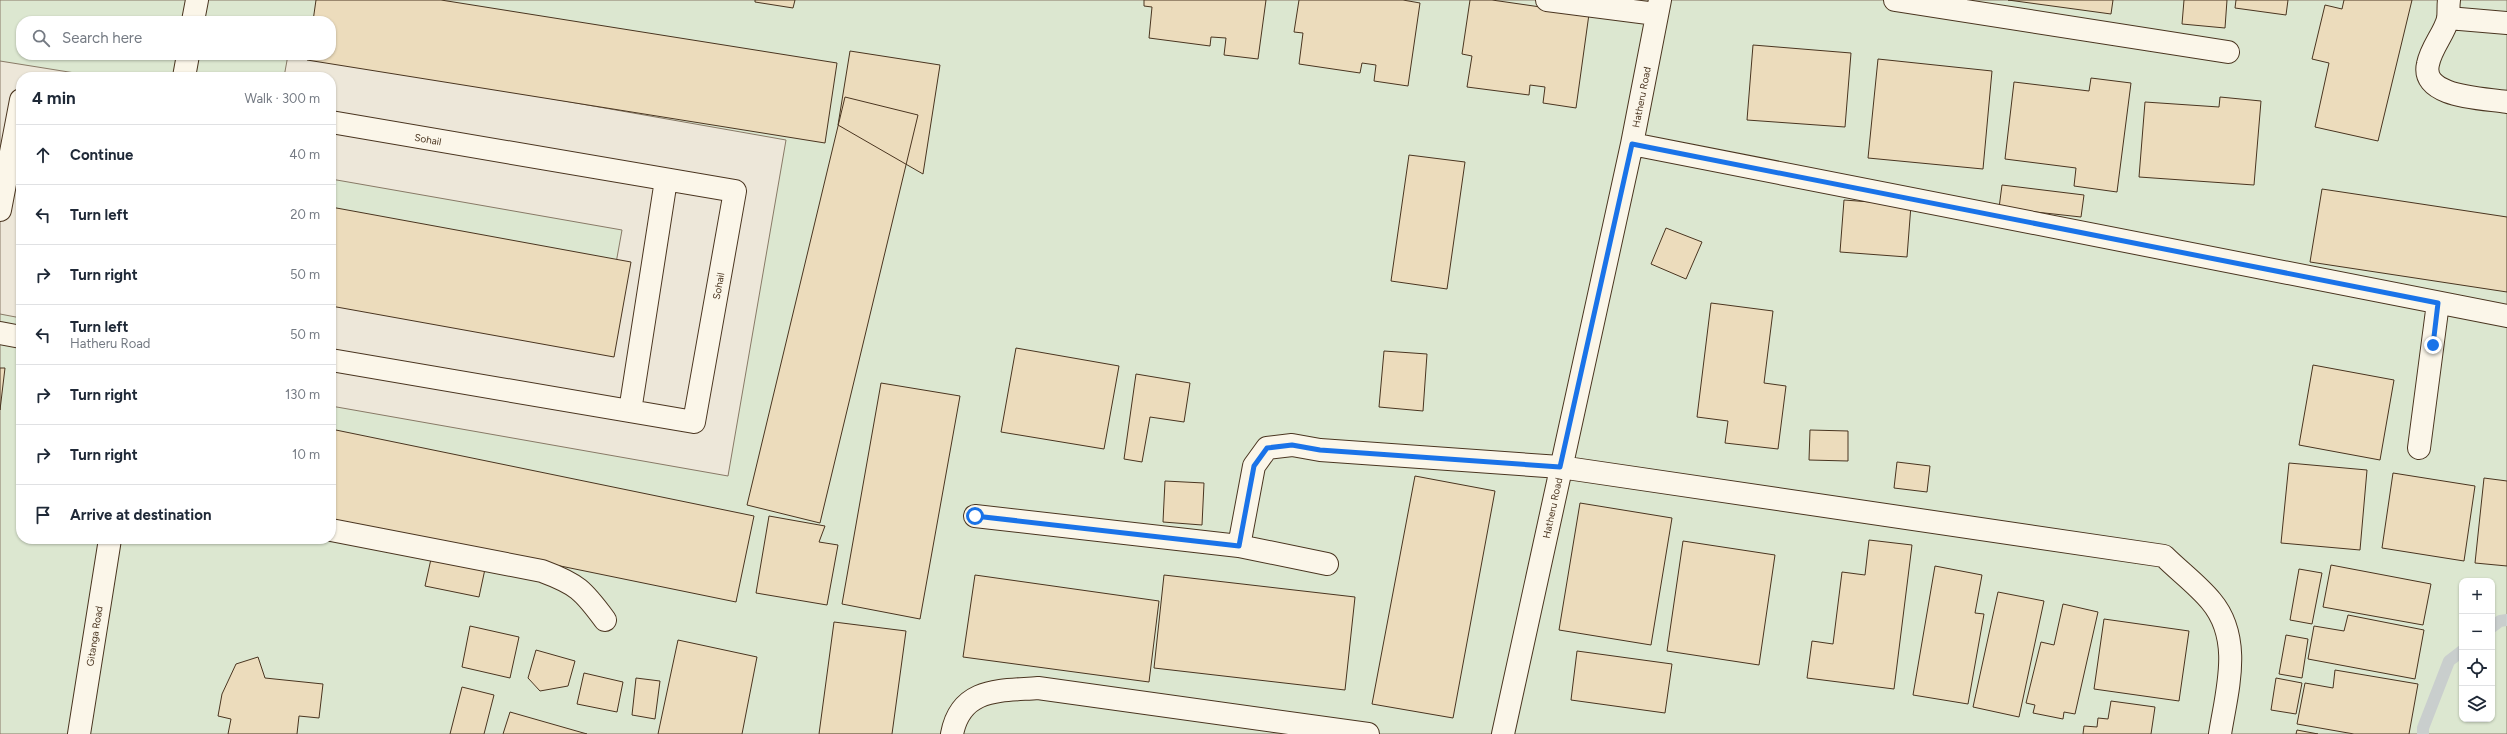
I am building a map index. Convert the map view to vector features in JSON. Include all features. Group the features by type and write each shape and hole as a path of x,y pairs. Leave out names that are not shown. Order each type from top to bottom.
{"street":[{"path":"194,16 197,0"},
{"path":"1547,0 1658,7"},
{"path":"1895,0 2228,52"},
{"name":"Hatheru Road","path":"1503,734 1560,467 1632,144 1658,7"},
{"path":"2507,23 2449,9 2428,64 2429,79 2434,86 2447,92 2507,102"},
{"path":"185,72 187,60"},
{"name":"Sohail","path":"336,123 735,191 694,422 336,361"},
{"path":"0,210 16,126"},
{"path":"1632,144 2507,316"},
{"path":"630,411 666,180"},
{"path":"2418,448 2438,303"},
{"path":"0,334 16,336"},
{"path":"1239,546 1254,466 1267,448 1292,445 1320,450 1560,467 2164,556 2211,601 2225,623 2232,660 2220,734"},
{"path":"975,516 1239,546 1327,564"},
{"path":"336,531 542,572 569,581 585,593 605,620"},
{"name":"Gitanga Road","path":"79,734 109,544"},
{"path":"952,734 955,718 974,697 997,691 1038,688 1368,734"}],"green space":[{"path":"0,0 2507,0 2507,734 0,734"}],"shaded area":[{"path":"287,60 332,60 786,140 728,476 336,407 336,288 603,335 622,230 336,180 336,72 285,72"},
{"path":"0,61 69,72 16,72 16,317 0,314"}],"building":[{"path":"316,0 441,0 837,63 825,143 307,60 336,60 336,16 314,16"},
{"path":"755,0 795,0 793,8 755,2"},
{"path":"1144,0 1266,0 1258,59 1224,55 1226,38 1211,37 1210,46 1149,38 1152,7 1144,6"},
{"path":"1299,0 1403,0 1420,3 1408,86 1374,81 1376,65 1362,63 1360,73 1299,64 1303,33 1294,32"},
{"path":"1470,0 1492,0 1589,14 1576,108 1543,103 1545,87 1530,85 1529,95 1467,87 1472,56 1462,54"},
{"path":"2008,0 2113,0 2111,14"},
{"path":"2184,0 2227,0 2225,28 2182,24"},
{"path":"2236,0 2288,0 2286,15 2235,8"},
{"path":"2344,0 2412,0 2378,141 2315,127 2329,63 2312,59 2325,5 2342,9"},
{"path":"1753,45 1851,53 1845,127 1747,120"},
{"path":"850,51 940,65 923,174 838,125"},
{"path":"1878,59 1992,71 1983,169 1868,158"},
{"path":"2091,78 2131,83 2117,192 2074,186 2076,168 2005,159 2014,82 2089,91"},
{"path":"845,97 918,115 820,523 747,505"},
{"path":"2220,97 2261,101 2254,185 2139,177 2145,102 2219,107"},
{"path":"1409,155 1465,162 1447,289 1391,281"},
{"path":"2002,185 2084,195 2081,217 1999,208"},
{"path":"2322,189 2507,217 2507,292 2310,262"},
{"path":"1844,200 1911,205 1907,257 1840,252"},
{"path":"336,208 631,262 614,357 336,307"},
{"path":"1666,228 1702,242 1686,279 1651,264"},
{"path":"1711,303 1773,311 1764,383 1786,386 1778,449 1725,443 1728,421 1697,417"},
{"path":"1016,348 1119,366 1104,449 1001,432"},
{"path":"1384,351 1427,354 1423,411 1379,407"},
{"path":"2313,365 2394,380 2380,460 2299,445"},
{"path":"0,368 5,368 0,410"},
{"path":"1136,374 1190,383 1184,422 1150,417 1142,462 1124,459"},
{"path":"881,383 960,396 920,619 842,604"},
{"path":"336,430 754,516 736,602 336,520"},
{"path":"1810,430 1848,431 1848,461 1809,460"},
{"path":"1897,462 1930,466 1927,492 1894,488"},
{"path":"2289,463 2367,470 2360,550 2281,543"},
{"path":"2393,473 2475,486 2464,561 2382,548"},
{"path":"1415,476 1495,491 1453,718 1372,704"},
{"path":"2484,478 2507,481 2507,566 2475,563"},
{"path":"1165,481 1204,483 1202,525 1163,522"},
{"path":"1580,503 1672,518 1651,645 1559,630"},
{"path":"769,516 825,526 819,542 838,545 827,605 756,593"},
{"path":"1869,540 1912,545 1894,689 1807,678 1812,641 1833,644 1842,572 1865,575"},
{"path":"1683,541 1775,555 1759,665 1667,651"},
{"path":"431,559 485,569 479,597 425,586"},
{"path":"2331,565 2431,584 2423,625 2323,607"},
{"path":"1935,566 1982,575 1975,613 1984,614 1968,704 1913,695"},
{"path":"2299,569 2322,573 2312,624 2290,620"},
{"path":"975,575 1159,601 1149,682 963,657"},
{"path":"1164,575 1355,597 1345,690 1154,668"},
{"path":"1998,592 2044,601 2019,717 1973,707"},
{"path":"2063,604 2098,612 2075,714 2064,712 2063,719 2033,713 2035,705 2026,703 2041,642 2054,645"},
{"path":"2348,615 2424,630 2415,679 2308,659 2314,626 2344,631"},
{"path":"2104,619 2189,631 2179,701 2094,689"},
{"path":"834,622 906,631 892,734 819,734"},
{"path":"470,626 519,637 510,678 462,667"},
{"path":"2286,635 2308,639 2302,678 2279,674"},
{"path":"678,640 757,657 742,734 658,734"},
{"path":"536,650 575,661 568,686 540,691 528,678"},
{"path":"1577,651 1672,664 1665,713 1571,700"},
{"path":"258,657 265,678 323,684 319,718 299,716 297,734 228,734 231,719 218,716 222,694 236,664"},
{"path":"2335,670 2418,684 2409,734 2354,734 2297,724 2305,683 2333,688"},
{"path":"584,673 623,682 617,712 577,704"},
{"path":"636,678 660,681 655,719 632,715"},
{"path":"2276,678 2302,683 2296,714 2271,710"},
{"path":"462,687 494,695 484,734 450,734"},
{"path":"2111,701 2155,707 2151,734 2083,734 2084,726 2097,727 2098,718 2108,719"},
{"path":"510,712 587,734 503,734"},
{"path":"2297,730 2318,734 2296,734"}],"waterway":[{"path":"2495,625 2500,621 2507,620"},
{"path":"2423,734 2423,728 2449,661 2459,653"}],"route":[{"path":"975,516 1239,546 1254,466 1267,448 1292,445 1320,450 1560,467 1632,144 2438,303 2433,345"}]}
